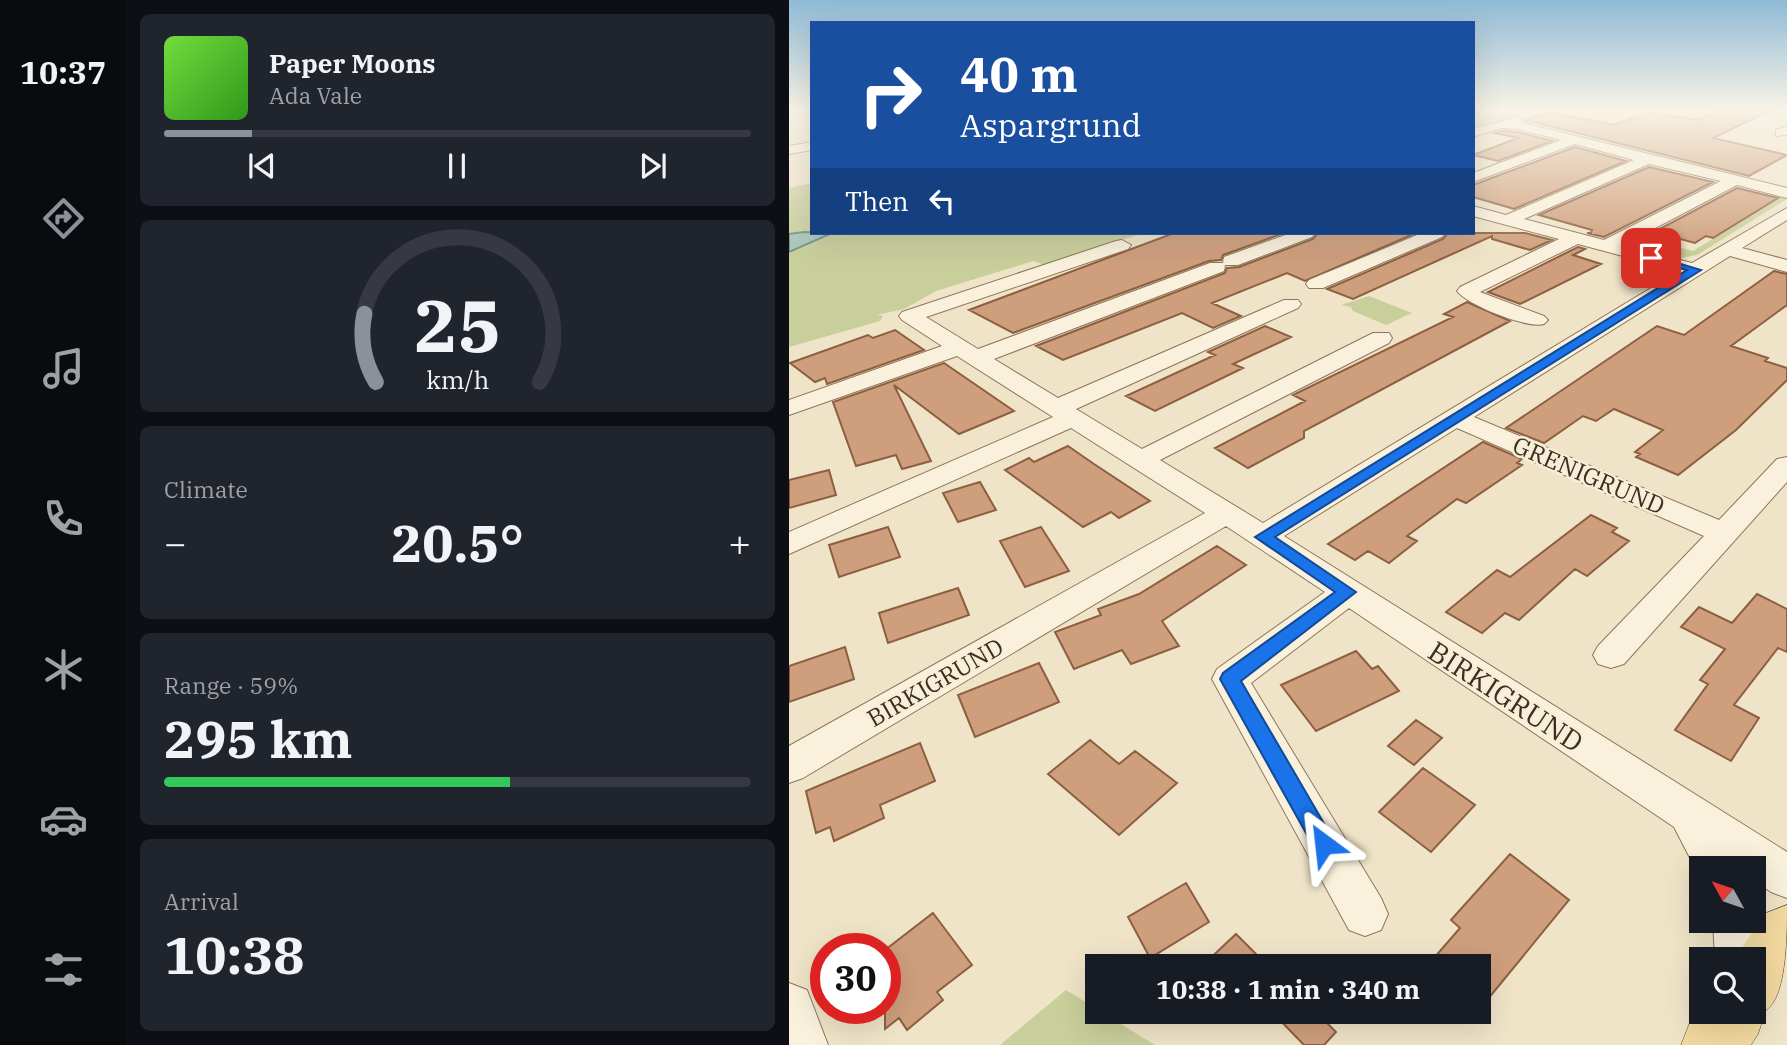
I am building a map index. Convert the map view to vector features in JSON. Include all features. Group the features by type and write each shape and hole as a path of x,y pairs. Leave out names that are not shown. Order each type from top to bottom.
{"main road":[{"path":"1766,962 1787,933"}],"street":[{"path":"1475,177 1529,157"},
{"path":"1639,157 1787,192"},
{"path":"1508,220 1648,159"},
{"path":"1607,246 1736,180"},
{"path":"1263,537 1787,213"},
{"path":"1476,214 1508,220 1695,270"},
{"path":"789,408 966,353 1301,235"},
{"path":"1316,284 1431,235"},
{"path":"1537,320 1473,297 1467,291 1577,238"},
{"name":"BIRKIGRUND","path":"1122,245 909,316 1226,513 1787,877"},
{"path":"1727,250 1787,266"},
{"path":"789,544 1291,304"},
{"path":"1140,460 1381,338"},
{"name":"GRENIGRUND","path":"1456,418 1723,533"},
{"path":"1610,655 1787,465"},
{"name":"BIRKIGRUND","path":"789,766 1226,513"},
{"path":"1348,592 1230,679 1365,914"},
{"path":"1690,816 1712,856"},
{"path":"789,1008 802,1045"}],"green space":[{"path":"810,183 810,235 1138,235 1044,265 1033,261 936,291 904,309 877,315 883,316 880,321 789,347 789,188"},
{"path":"1785,195 1787,199 1697,255 1681,258 1644,249 1656,241 1693,251"},
{"path":"1369,296 1412,313 1386,325 1353,311 1351,307 1341,305"},
{"path":"1066,990 1085,1002 1085,1024 1121,1024 1155,1045 1000,1045"}],"water":[{"path":"804,232 810,232 810,235 827,235 789,252 789,234"}],"building":[{"path":"1480,157 1509,157 1498,161"},
{"path":"1549,157 1611,157 1626,161 1514,209 1475,198 1475,184"},
{"path":"1672,157 1784,157 1749,176"},
{"path":"1649,167 1713,182 1604,237 1587,233 1592,230 1539,215"},
{"path":"1737,188 1778,198 1713,238 1706,236 1695,243 1654,232"},
{"path":"1525,233 1552,240 1530,250 1492,239 1492,236 1353,299 1327,289 1443,239 1446,235"},
{"path":"1169,235 1278,235 1223,255 1221,260 1209,261 1013,333 969,310"},
{"path":"1316,235 1411,235 1305,281 1287,273 1212,303 1241,316 1213,328 1182,313 1063,360 1036,346 1225,273 1227,268 1239,267 1313,239"},
{"path":"1578,247 1585,249 1573,255 1601,264 1520,304 1488,292"},
{"path":"1774,271 1787,274 1787,305 1731,346 1768,358 1765,361 1787,368 1787,380 1736,430 1678,475 1636,457 1640,454 1635,452 1663,430 1614,409 1596,421 1583,416 1544,443 1506,428 1657,326 1684,335"},
{"path":"1467,302 1510,321 1304,431 1304,438 1248,468 1215,448 1305,401 1293,395 1453,317 1444,314"},
{"path":"1265,326 1291,337 1233,364 1243,368 1155,411 1126,396 1215,355 1208,352"},
{"path":"895,330 924,350 827,384 825,378 815,382 790,363 868,335 873,338"},
{"path":"944,363 1014,411 959,434 894,385 931,461 902,469 896,455 856,466 833,402"},
{"path":"1483,442 1522,459 1517,463 1522,465 1466,503 1457,499 1407,536 1417,541 1389,563 1368,551 1355,560 1328,544"},
{"path":"1068,446 1150,501 1119,518 1111,512 1083,527 1005,470 1029,458 1034,462"},
{"path":"829,470 836,495 789,508 789,480"},
{"path":"980,482 996,510 958,522 943,493"},
{"path":"1591,515 1617,528 1612,532 1629,541 1587,576 1575,569 1519,620 1505,613 1482,633 1446,612 1497,570 1510,577"},
{"path":"888,527 900,557 839,577 829,545"},
{"path":"1041,527 1069,571 1025,587 1000,541"},
{"path":"1217,546 1246,565 1162,621 1179,646 1131,664 1122,650 1074,669 1055,632 1101,615 1098,609 1139,594"},
{"path":"958,588 969,615 888,643 879,613"},
{"path":"1757,594 1787,609 1787,652 1778,648 1734,705 1759,718 1731,761 1675,730 1708,684 1700,680 1725,649 1681,627 1699,607 1732,623"},
{"path":"845,647 854,679 789,702 789,666"},
{"path":"1356,651 1372,669 1378,666 1399,691 1316,731 1281,685"},
{"path":"1039,663 1059,702 975,737 958,695"},
{"path":"1416,720 1442,738 1414,765 1388,746"},
{"path":"1090,740 1119,764 1135,751 1177,783 1119,835 1048,774"},
{"path":"920,743 935,781 880,805 884,818 834,841 830,827 816,833 806,791"},
{"path":"1423,768 1475,805 1431,852 1379,812"},
{"path":"1510,854 1569,900 1491,995 1491,954 1437,954 1460,928 1451,920"},
{"path":"1186,883 1209,922 1157,954 1148,954 1128,917"},
{"path":"933,913 972,965 937,992 943,1000 907,1030 901,1021 901,938"},
{"path":"1236,934 1256,954 1215,954"},
{"path":"1284,1024 1328,1024 1336,1032 1324,1045 1304,1045"}],"route":[{"path":"1324,844 1230,679 1348,592 1263,537 1695,270 1651,258"}]}
